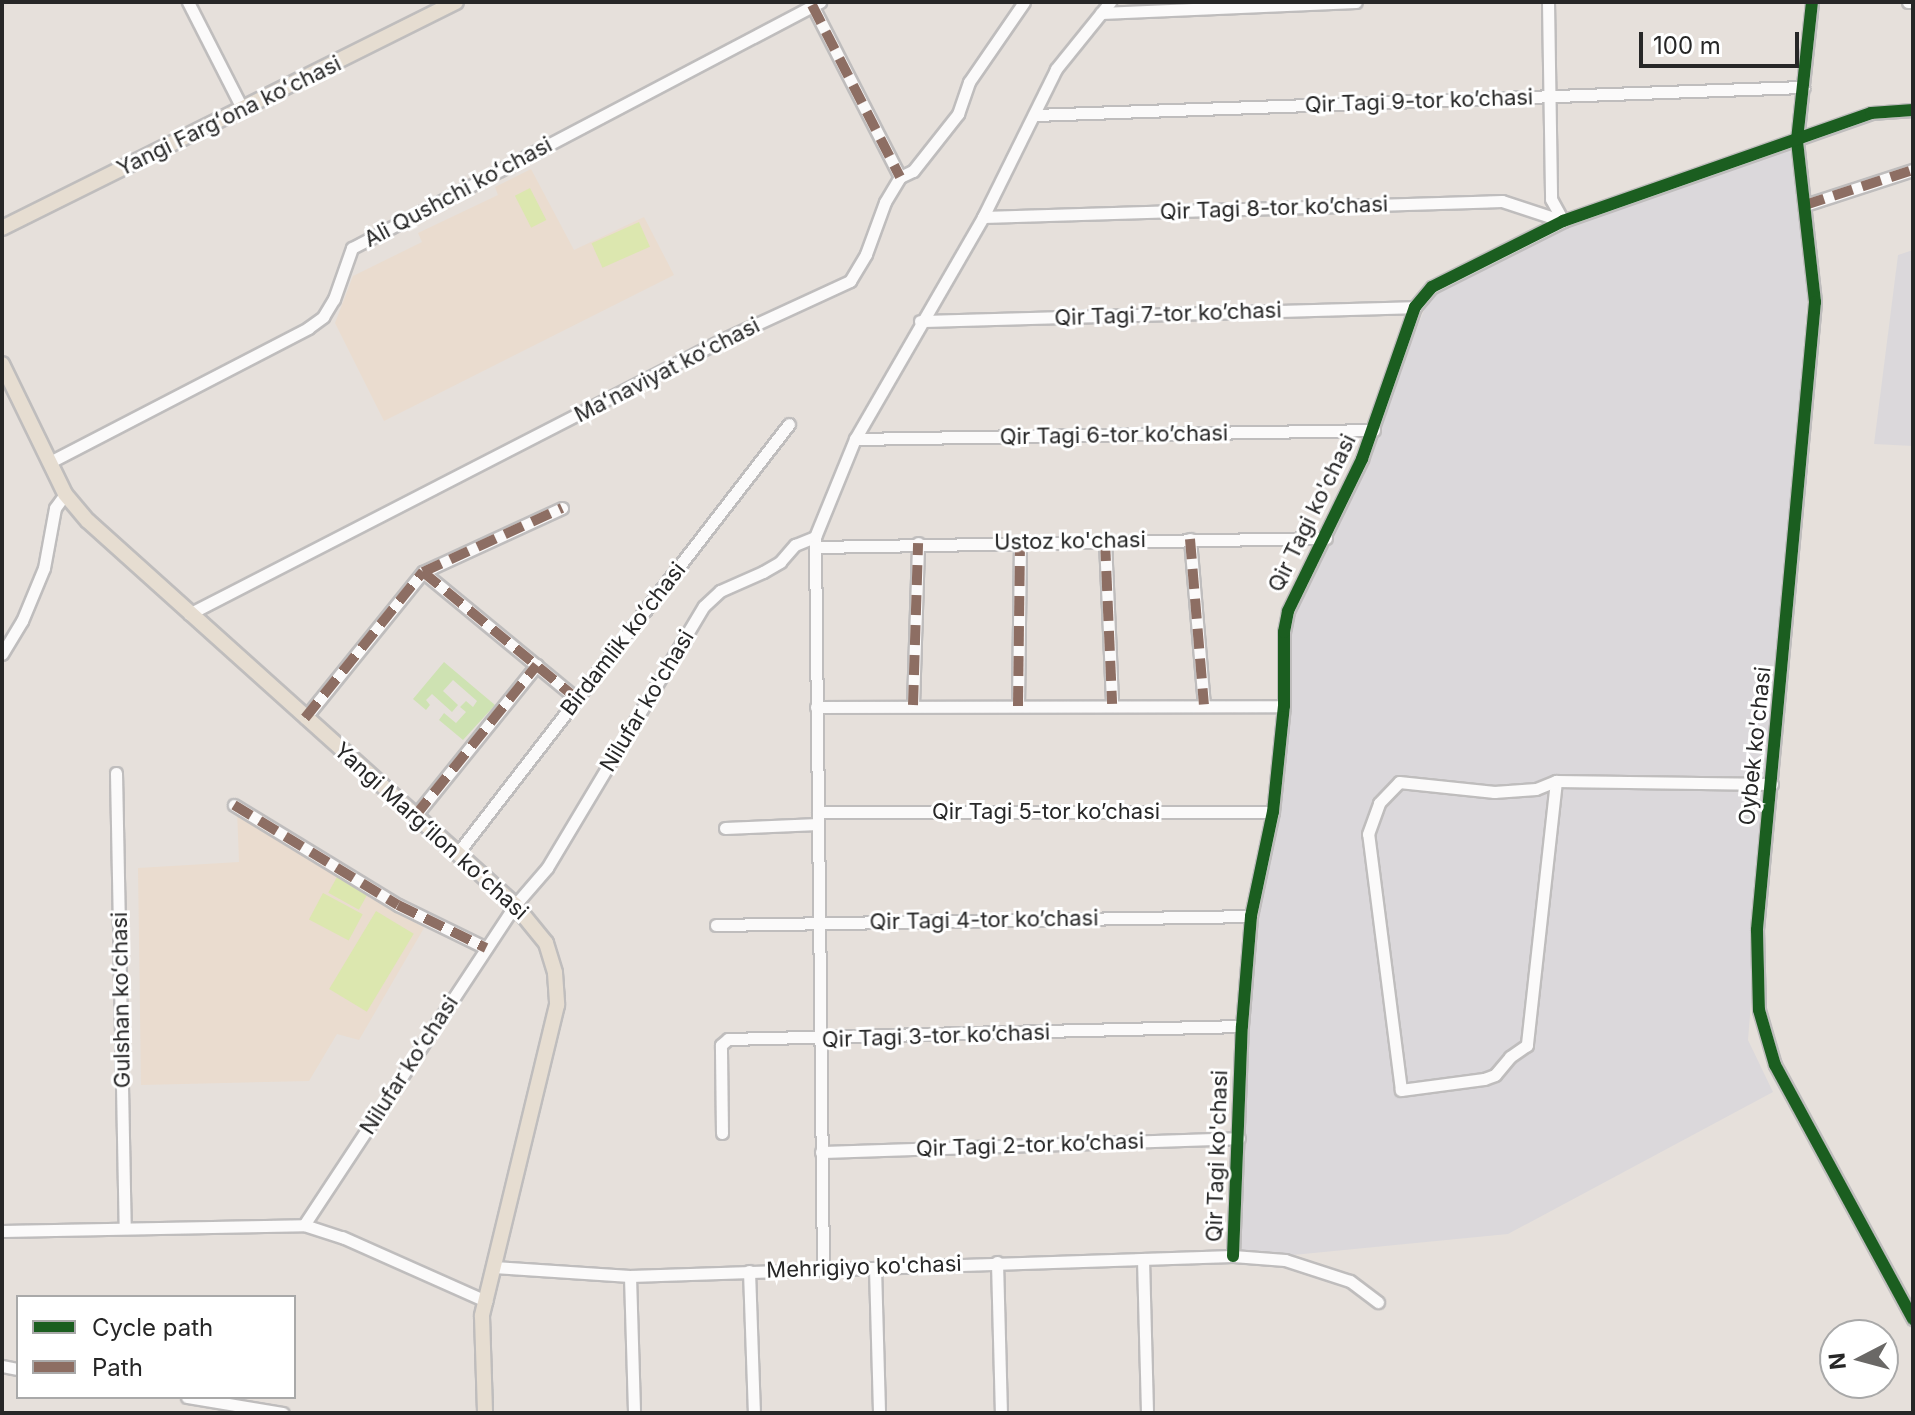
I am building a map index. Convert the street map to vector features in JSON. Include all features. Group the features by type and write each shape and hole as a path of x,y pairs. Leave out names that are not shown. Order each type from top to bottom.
{"main road":[{"name":"Yangi Fargʻona koʻchasi","path":"2,228 456,2"},
{"name":"Yangi Margʻilon koʻchasi","path":"2,364 65,494 88,521 515,905 537,929 552,958 557,1005 482,1316 485,1413"}],"street":[{"path":"188,2 243,110"},
{"name":"Maʻnaviyat koʻchasi","path":"189,614 722,340 850,281 866,254 885,202 900,177 913,171 958,114 969,82 1024,2"},
{"path":"823,1270 815,542 855,439 920,321 983,217 1056,69 1110,2"},
{"path":"1101,13 1356,2"},
{"path":"1548,2 1551,199 1563,221"},
{"name":"Oybek ko'chasi","path":"1812,2 1797,141 1815,302 1757,930 1759,1010 1775,1065 1913,1319"},
{"path":"816,4 900,177"},
{"name":"Ali Qushchi koʻchasi","path":"50,462 308,328 323,317 334,299 352,248 816,4"},
{"name":"Qir Tagi 9-tor koʼchasi","path":"1035,115 1803,87"},
{"name":"Qir Tagi ko'chasi","path":"1233,1256 1242,1026 1251,916 1273,812 1284,706 1284,632 1288,611 1326,538 1374,430 1415,307 1432,287 1563,221 1871,113 1913,110"},
{"path":"1805,205 1913,170"},
{"name":"Qir Tagi 8-tor koʼchasi","path":"983,217 1502,201 1563,221"},
{"name":"Qir Tagi 7-tor koʼchasi","path":"920,321 1415,307"},
{"name":"Birdamlik koʻchasi","path":"457,854 789,424"},
{"name":"Qir Tagi 6-tor koʼchasi","path":"855,439 1374,430"},
{"path":"2,654 22,621 44,568 55,508 65,494"},
{"path":"305,718 423,572 562,508"},
{"name":"Ustoz ko'chasi","path":"815,542 1020,543 1326,538"},
{"path":"1190,539 1204,704"},
{"path":"1105,541 1112,704"},
{"name":"Nilufar ko'chasi","path":"515,905 547,868 704,606 720,591 780,562 795,545 815,542"},
{"path":"913,705 918,543"},
{"path":"1018,706 1020,543"},
{"path":"423,572 577,699"},
{"path":"415,816 537,665"},
{"path":"816,707 1284,706"},
{"name":"Gulshan koʻchasi","path":"116,773 125,1227"},
{"path":"1556,781 1527,1045 1510,1057 1495,1075 1484,1079 1401,1090 1368,834 1379,803 1399,782 1494,792 1536,789 1556,781 1772,784"},
{"path":"234,805 398,905 486,948"},
{"name":"Qir Tagi 5-tor koʼchasi","path":"725,828 818,818 1273,812"},
{"name":"Nilufar koʻchasi","path":"304,1225 515,905"},
{"name":"Qir Tagi 4-tor koʼchasi","path":"716,925 1251,916"},
{"name":"Qir Tagi 3-tor koʼchasi","path":"722,1133 721,1045 728,1039 822,1040 1242,1026"},
{"name":"Qir Tagi 2-tor koʼchasi","path":"821,1152 1239,1138"},
{"path":"2,1231 304,1225 342,1237 486,1301"},
{"name":"Mehrigiyo ko'chasi","path":"494,1267 630,1276 1233,1256 1285,1260 1350,1281 1378,1302"},
{"path":"1143,1259 1147,1413"},
{"path":"997,1262 1001,1413"},
{"path":"875,1268 879,1413"},
{"path":"749,1271 754,1413"},
{"path":"630,1276 634,1413"},
{"path":"199,1399 283,1413"}],"shaded area":[{"path":"1790,148 1809,279 1748,1040 1773,1092 1508,1234 1293,1255 1236,1253 1243,1022 1285,704 1291,613 1367,458 1431,292 1477,267 1623,204"},
{"path":"531,169 574,250 644,217 674,275 384,421 335,323 353,276 422,242 418,233 498,195 495,187"},
{"path":"1913,250 1913,446 1874,444 1898,255"},
{"path":"237,810 424,928 359,1040 337,1034 309,1081 141,1085 138,868 239,862"}],"green space":[{"path":"530,188 546,220 531,228 515,196"},
{"path":"639,222 650,247 602,268 591,243"},
{"path":"444,662 495,705 463,740 439,720 444,713 456,723 466,712 460,707 466,701 473,707 477,701 453,680 443,691 458,705 452,712 432,694 426,700 430,705 426,710 413,699"},
{"path":"337,877 368,894 359,910 328,893"},
{"path":"323,893 363,914 349,941 309,919"},
{"path":"376,911 414,934 367,1012 329,989"}],"marked path":[{"path":"812,5 900,177"},
{"path":"1805,205 1913,170"},
{"path":"423,572 562,508"},
{"path":"1190,539 1204,704"},
{"path":"1105,541 1112,704"},
{"path":"913,705 918,543"},
{"path":"1018,706 1020,543"},
{"path":"305,718 423,572 577,699"},
{"path":"415,816 537,665"},
{"path":"234,805 398,905 486,948"}],"cycle path":[{"path":"1812,2 1797,141 1815,302 1757,930 1759,1010 1775,1065 1913,1319"},
{"path":"1233,1256 1242,1026 1251,916 1273,812 1284,706 1284,632 1288,611 1362,459 1415,307 1432,287 1563,221 1871,113 1913,110"}]}
